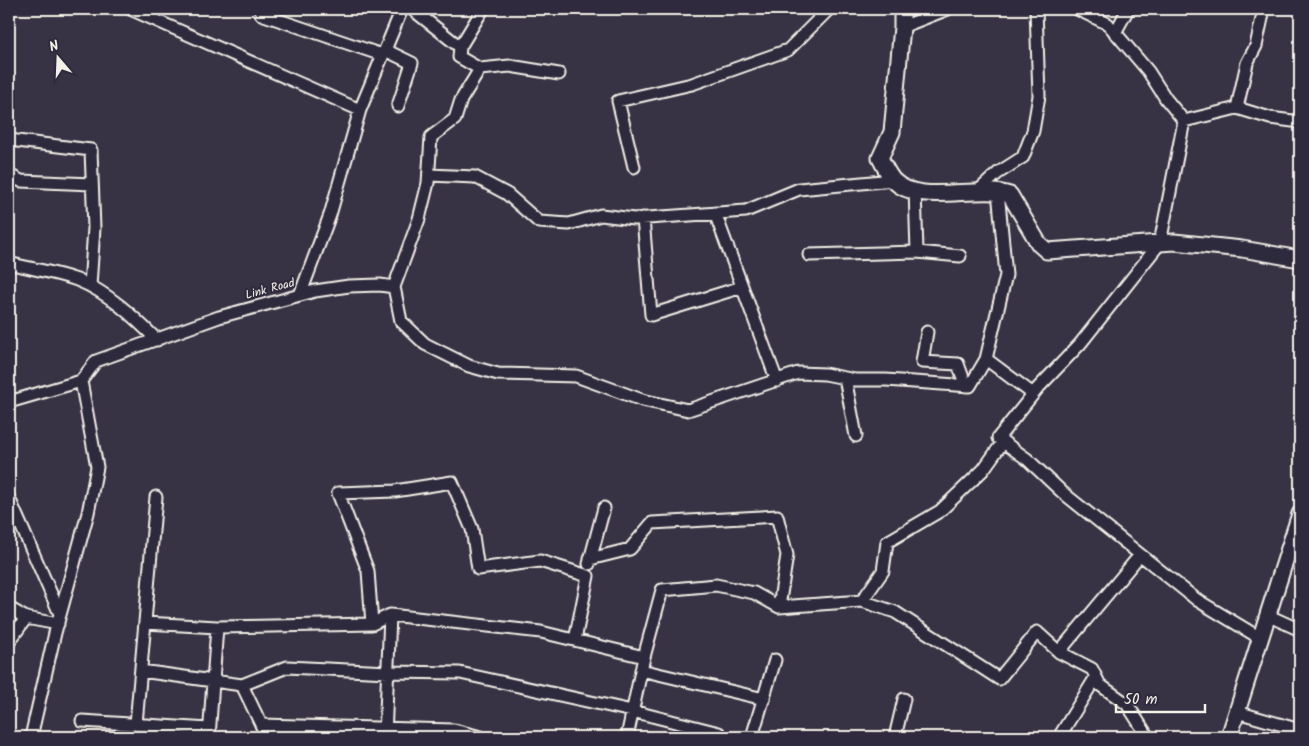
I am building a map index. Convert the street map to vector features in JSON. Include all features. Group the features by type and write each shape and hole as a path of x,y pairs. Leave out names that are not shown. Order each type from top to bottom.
{"street":[{"path":"130,9 360,110"},
{"path":"300,295 330,215 360,110 402,9"},
{"path":"412,9 460,48"},
{"path":"483,9 460,48 459,57 480,69 510,66 559,74"},
{"path":"634,167 618,101 692,84 788,50 829,9"},
{"path":"902,9 892,132 880,158 893,180 905,189 932,193 998,191 1010,195 1039,244 1047,251 1174,242 1242,249 1300,259"},
{"path":"902,27 948,9"},
{"path":"978,191 998,173 1023,157 1033,131 1039,96 1036,9"},
{"path":"1077,9 1108,24 1148,71 1166,100 1184,121"},
{"path":"1115,33 1128,9"},
{"path":"1237,108 1247,63 1256,46 1264,9"},
{"path":"262,14 384,52 412,63 398,106"},
{"path":"480,69 462,100 455,119 431,137 429,175 419,219 394,287 401,321 425,344 469,366 498,374 576,376 642,400 688,410 798,373 825,374 844,378 970,386 986,359 1006,274 998,191"},
{"path":"1184,121 1237,108 1270,118 1300,122"},
{"path":"1184,121 1160,243 1080,344 1033,394 998,438 1028,459 1062,492 1197,600 1260,638"},
{"path":"9,140 91,150 94,228 90,286"},
{"path":"9,175 21,181 92,184"},
{"path":"429,175 475,177 507,194 538,222 569,224 601,215 643,218 746,211 800,189 893,180"},
{"path":"915,190 917,252"},
{"path":"714,213 777,381"},
{"path":"643,218 651,315 742,287"},
{"path":"809,255 917,252 960,256"},
{"path":"9,264 76,280 90,286 116,303 157,340"},
{"name":"Link Road","path":"82,381 96,361 219,317 300,295 349,286 380,285 394,287"},
{"path":"927,332 922,362 958,364 966,386"},
{"path":"986,359 1033,394"},
{"path":"844,378 856,436"},
{"path":"9,402 82,381 97,467 88,513 59,619 31,737"},
{"path":"862,601 883,571 887,542 940,511 982,470 1003,442"},
{"path":"372,624 368,571 338,493 396,490 452,482 472,529 478,570 540,560 586,576"},
{"path":"136,724 156,497"},
{"path":"9,498 59,619"},
{"path":"575,640 588,576 586,576 604,508"},
{"path":"1229,737 1300,514"},
{"path":"590,559 630,549 652,523 777,516 787,555 779,607"},
{"path":"1060,652 1140,555"},
{"path":"626,737 644,657 662,590 716,585 754,593 779,607 862,601 895,612 999,679 1037,632 1060,652 1092,669 1100,685 1127,704 1148,737"},
{"path":"9,608 26,618 59,619"},
{"path":"145,623 217,627 372,624 390,615 541,632 644,657"},
{"path":"385,733 390,615"},
{"path":"1268,615 1300,630"},
{"path":"9,642 26,618"},
{"path":"82,721 136,724 209,733 217,627"},
{"path":"752,737 776,660"},
{"path":"141,671 242,685 288,666 460,674 632,711 720,733"},
{"path":"641,670 764,699"},
{"path":"1059,737 1096,677"},
{"path":"242,685 268,737"},
{"path":"894,737 904,699"},
{"path":"1237,712 1300,730"},
{"path":"261,725 385,733 454,730 482,737"}]}
